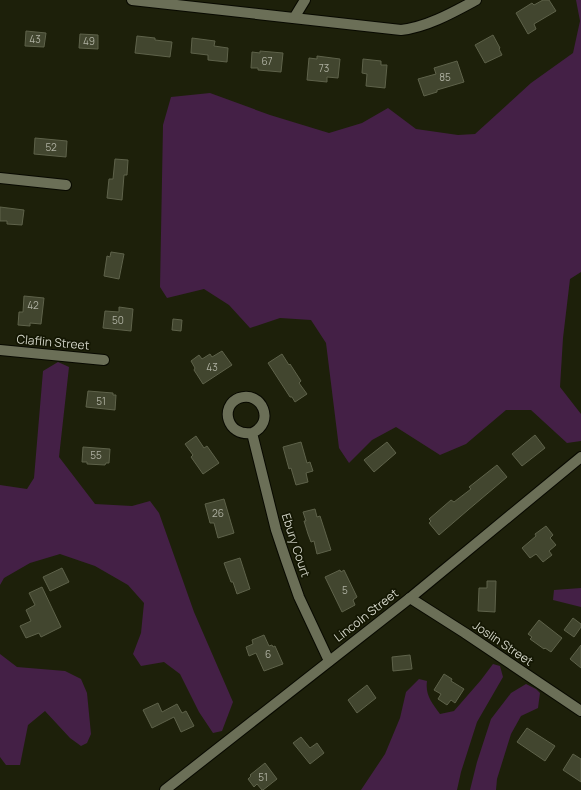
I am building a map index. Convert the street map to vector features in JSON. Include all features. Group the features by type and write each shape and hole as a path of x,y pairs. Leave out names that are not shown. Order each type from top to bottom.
{"street":[{"path":"132,0 401,30 426,24 450,14 476,0"},
{"path":"294,18 305,0"},
{"path":"0,178 66,185"},
{"name":"Claflin Street","path":"0,350 104,360"},
{"name":"Ebury Court","path":"252,433 276,530 286,560 299,596 329,661"},
{"name":"Lincoln Street","path":"164,790 410,598 581,457"},
{"name":"Joslin Street","path":"410,598 466,633 581,711"}],"shaded area":[{"path":"576,0 581,0 581,272 570,279 563,338 560,387 581,414 581,441 567,443 531,410 506,410 466,444 440,455 396,427 372,440 349,463 339,448 326,343 311,320 280,318 250,328 229,305 204,289 167,298 160,287 163,125 171,97 210,93 270,115 329,133 362,123 388,108 416,129 458,135 475,134 531,83 573,53 580,21"},
{"path":"58,362 69,367 59,457 95,504 132,506 150,501 159,513 194,612 233,702 222,731 213,733 199,712 180,674 164,662 141,666 133,654 141,633 144,603 128,585 95,566 60,554 30,563 4,578 0,585 0,485 27,489 34,478 43,371"},
{"path":"581,588 581,607 553,600 554,590"},
{"path":"0,654 17,667 65,671 81,679 87,693 91,734 87,743 81,746 70,738 45,711 28,725 20,765 6,765 0,757"},
{"path":"493,664 500,666 503,677 477,722 461,772 457,790 361,790 385,754 400,718 406,692 419,679 427,681 428,695 440,714 454,711"},
{"path":"526,684 536,689 540,693 538,708 521,716 511,734 497,779 496,790 470,790 477,762 491,719 511,693"}],"building":[{"path":"543,0 549,0 556,11 534,24 536,29 528,34 516,13 532,3 534,5"},
{"path":"26,31 46,33 44,47 25,46"},
{"path":"80,34 98,35 98,49 79,48"},
{"path":"493,35 502,55 485,63 475,45"},
{"path":"137,36 172,42 170,57 135,53"},
{"path":"192,38 215,41 214,46 228,48 227,62 208,60 208,55 191,53"},
{"path":"260,51 283,53 281,72 251,68 252,52 260,53"},
{"path":"317,56 340,59 338,78 327,77 327,82 307,80 309,58 317,59"},
{"path":"363,59 381,61 381,65 387,65 385,88 366,86 367,74 362,73"},
{"path":"457,61 464,82 437,90 437,92 424,96 418,79 436,74 434,68"},
{"path":"35,138 67,141 66,157 34,154"},
{"path":"115,159 128,160 127,175 124,175 122,200 107,198 109,179 113,179"},
{"path":"0,207 24,210 22,225 7,224 7,221 0,221"},
{"path":"111,252 124,254 119,279 104,276 107,256 110,257"},
{"path":"24,296 44,298 41,324 30,323 30,326 18,325 19,312 23,312"},
{"path":"119,307 133,309 131,331 103,328 105,311 119,312"},
{"path":"173,319 182,320 181,331 172,330"},
{"path":"222,351 232,365 203,384 194,370 195,368 191,361 199,355 202,359 210,354 212,357"},
{"path":"282,354 301,381 299,383 307,394 295,402 292,397 290,397 268,363"},
{"path":"88,391 113,393 113,395 116,395 115,410 86,407"},
{"path":"535,435 545,448 522,466 512,454"},
{"path":"196,436 204,448 207,446 219,463 203,474 191,457 193,455 185,444"},
{"path":"301,442 307,463 310,462 313,471 306,473 308,482 296,485 291,468 289,469 283,447"},
{"path":"387,442 396,453 374,472 364,460"},
{"path":"83,447 110,449 109,463 106,463 105,465 87,464 87,462 82,462"},
{"path":"497,465 507,477 439,535 429,523 431,521 429,519 451,500 454,502 471,489 469,487"},
{"path":"224,499 234,533 218,538 214,523 210,523 205,504"},
{"path":"315,509 317,517 320,516 331,550 317,554 314,541 311,542 308,534 303,512"},
{"path":"546,526 553,535 550,538 556,545 549,551 552,555 543,562 536,554 530,558 522,548 536,536 535,534"},
{"path":"240,558 250,589 237,594 224,563"},
{"path":"62,568 69,582 50,591 43,577"},
{"path":"340,570 341,572 344,570 357,597 353,600 355,605 342,612 325,577"},
{"path":"487,581 496,581 495,612 478,611 479,588 487,588"},
{"path":"42,587 61,627 41,637 39,633 26,638 20,626 31,621 26,610 35,605 29,593"},
{"path":"573,618 581,624 581,627 574,637 564,630"},
{"path":"539,620 562,638 551,652 530,639 532,637 528,634"},
{"path":"264,635 269,646 275,646 283,664 264,671 256,653 249,656 246,647 253,644 252,640"},
{"path":"581,645 581,668 570,659"},
{"path":"410,655 412,669 393,671 392,657"},
{"path":"444,674 452,679 451,681 464,689 455,703 451,700 447,705 438,699 441,694 434,690"},
{"path":"367,685 376,698 357,713 348,700"},
{"path":"158,703 162,712 177,704 182,713 186,711 194,726 181,732 174,717 152,728 143,710"},
{"path":"527,728 555,746 545,761 517,742"},
{"path":"301,737 310,748 317,743 324,753 310,764 293,743"},
{"path":"573,754 581,759 581,782 563,770"},
{"path":"265,763 277,779 262,790 257,784 254,787 248,779 251,776 250,775"}]}
